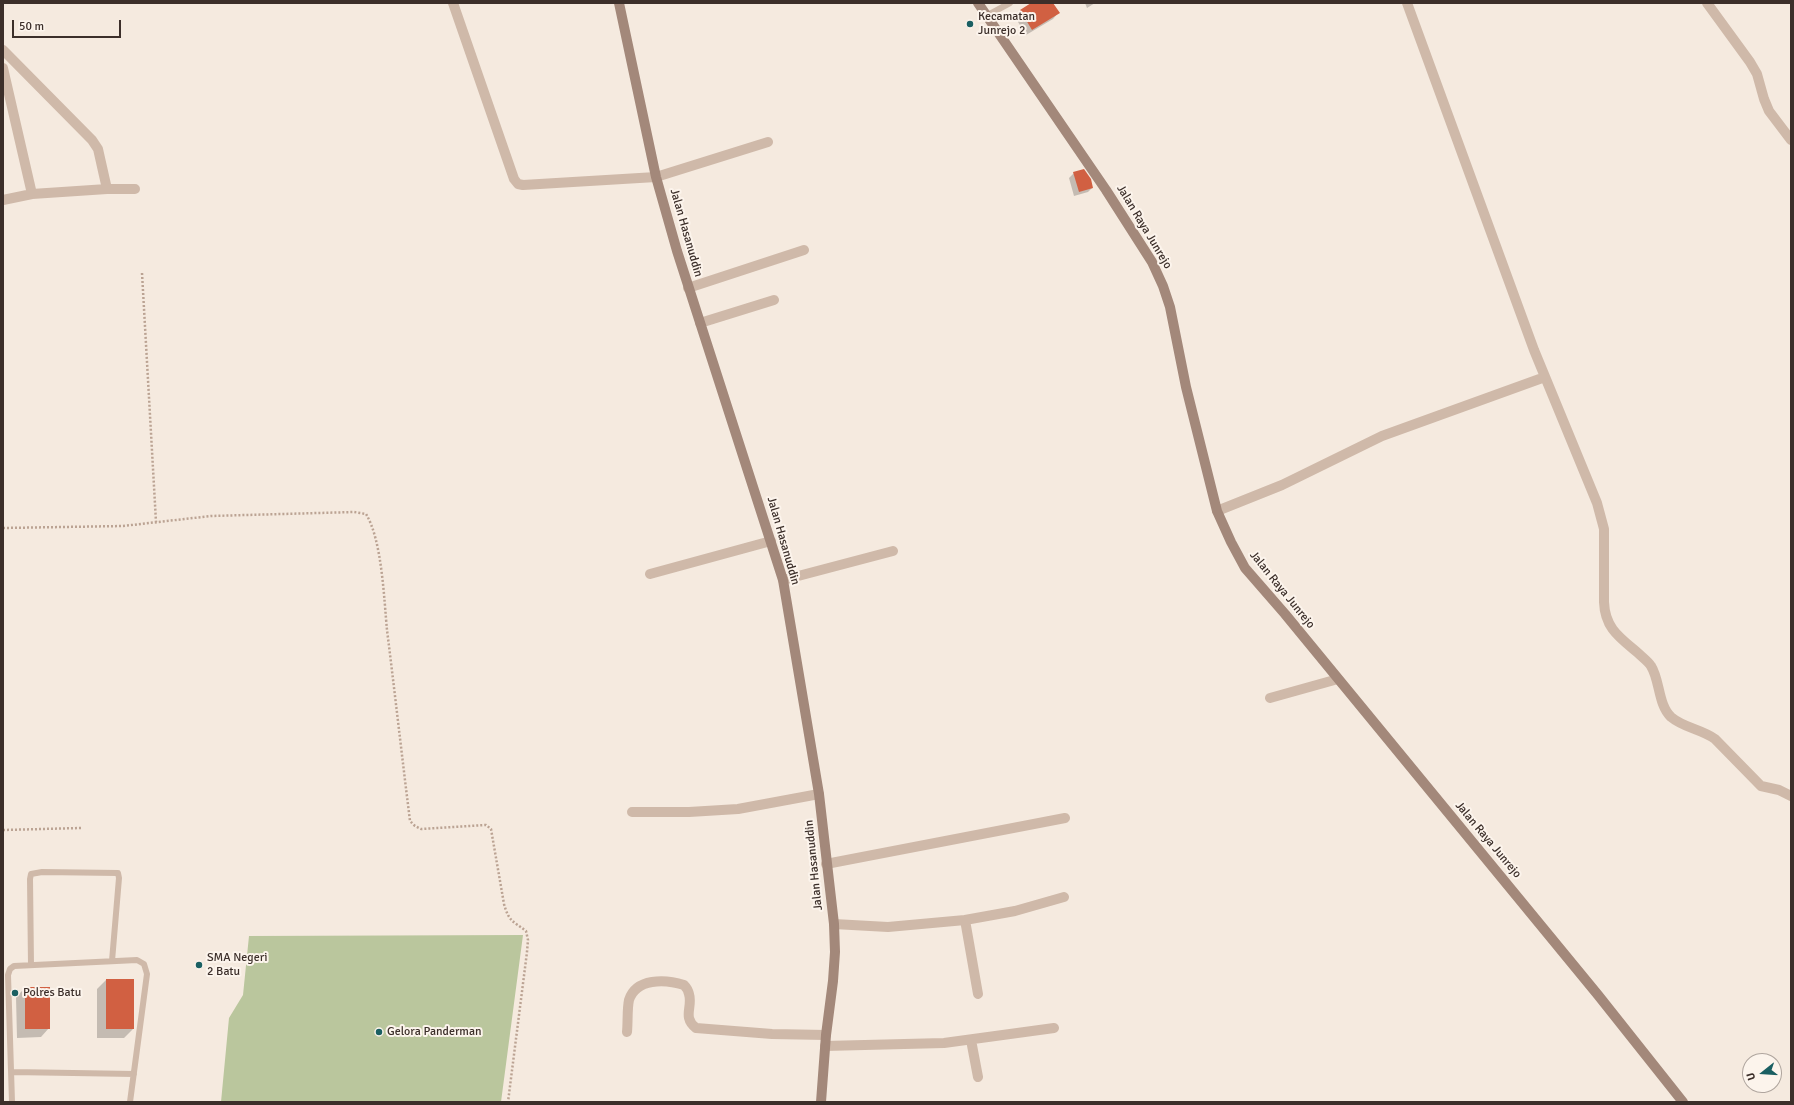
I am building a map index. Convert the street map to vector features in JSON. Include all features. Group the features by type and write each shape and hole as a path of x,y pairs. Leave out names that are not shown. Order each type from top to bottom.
{"street":[{"path":"453,3 515,182 524,185 656,177 768,142"},
{"name":"Jalan Hasanuddin","path":"619,3 656,177 688,288 783,580 819,794 834,924 835,952 826,1035 821,1102"},
{"name":"Jalan Raya Junrejo","path":"978,3 1106,190 1152,262 1163,286 1170,307 1186,387 1217,511 1225,532 1245,568 1598,995 1683,1102"},
{"path":"1407,3 1534,350 1595,497 1604,529 1604,614 1607,622 1616,634 1650,664 1656,675 1662,697 1670,716 1683,724 1708,734 1715,739 1760,786 1779,790 1791,796"},
{"path":"1707,3 1757,74 1764,100 1791,140"},
{"path":"3,50 92,140 98,149 108,189"},
{"path":"3,68 32,194"},
{"path":"3,200 32,194 135,188"},
{"path":"688,288 804,250"},
{"path":"700,323 774,300"},
{"path":"1217,511 1282,485 1382,436 1545,377"},
{"path":"650,574 771,541"},
{"path":"783,580 893,552"},
{"path":"1270,698 1338,679"},
{"path":"632,812 689,812 738,809 819,794"},
{"path":"826,864 1065,818"},
{"path":"834,924 888,927 965,920 1015,911 1064,897"},
{"path":"965,920 978,994"},
{"path":"627,1032 629,1000 634,989 640,985 652,982 674,982 684,984 690,995 689,1019 691,1024 696,1028 772,1034 826,1035"},
{"path":"825,1046 936,1043 971,1040 1054,1028"},
{"path":"971,1040 978,1077"}],"lane":[{"path":"986,16 1010,3"},
{"path":"31,965 30,879 31,874 38,872 118,873 119,878 112,961"},
{"path":"12,1102 8,989 8,975 10,969 14,966 137,960 144,964 147,974 130,1102"},
{"path":"3,996 8,989"},
{"path":"12,1072 134,1074"}],"path":[{"path":"142,273 156,522"},
{"path":"3,528 124,526 218,515 354,512 366,514 375,537 382,578 410,821 421,829 486,825 491,829 507,914 513,922 526,931 528,940 527,952 508,1102"},
{"path":"3,830 81,828"}],"green space":[{"name":"Gelora Panderman","path":"523,935 501,1102 221,1102 229,1018 243,995 249,936"}],"building":[{"path":"1031,3 1053,3 1060,13 1032,30 1020,10"},
{"path":"1084,169 1091,179 1093,188 1079,192 1073,172"},
{"path":"106,979 134,979 134,1029 106,1029"},
{"path":"25,987 50,987 50,1029 25,1029"}],"place":[{"name":"Kecamatan Junrejo 2","path":"970,24"},
{"name":"SMA Negeri 2 Batu","path":"199,965"},
{"name":"Polres Batu","path":"15,993"},
{"name":"Gelora Panderman","path":"379,1032"}]}
